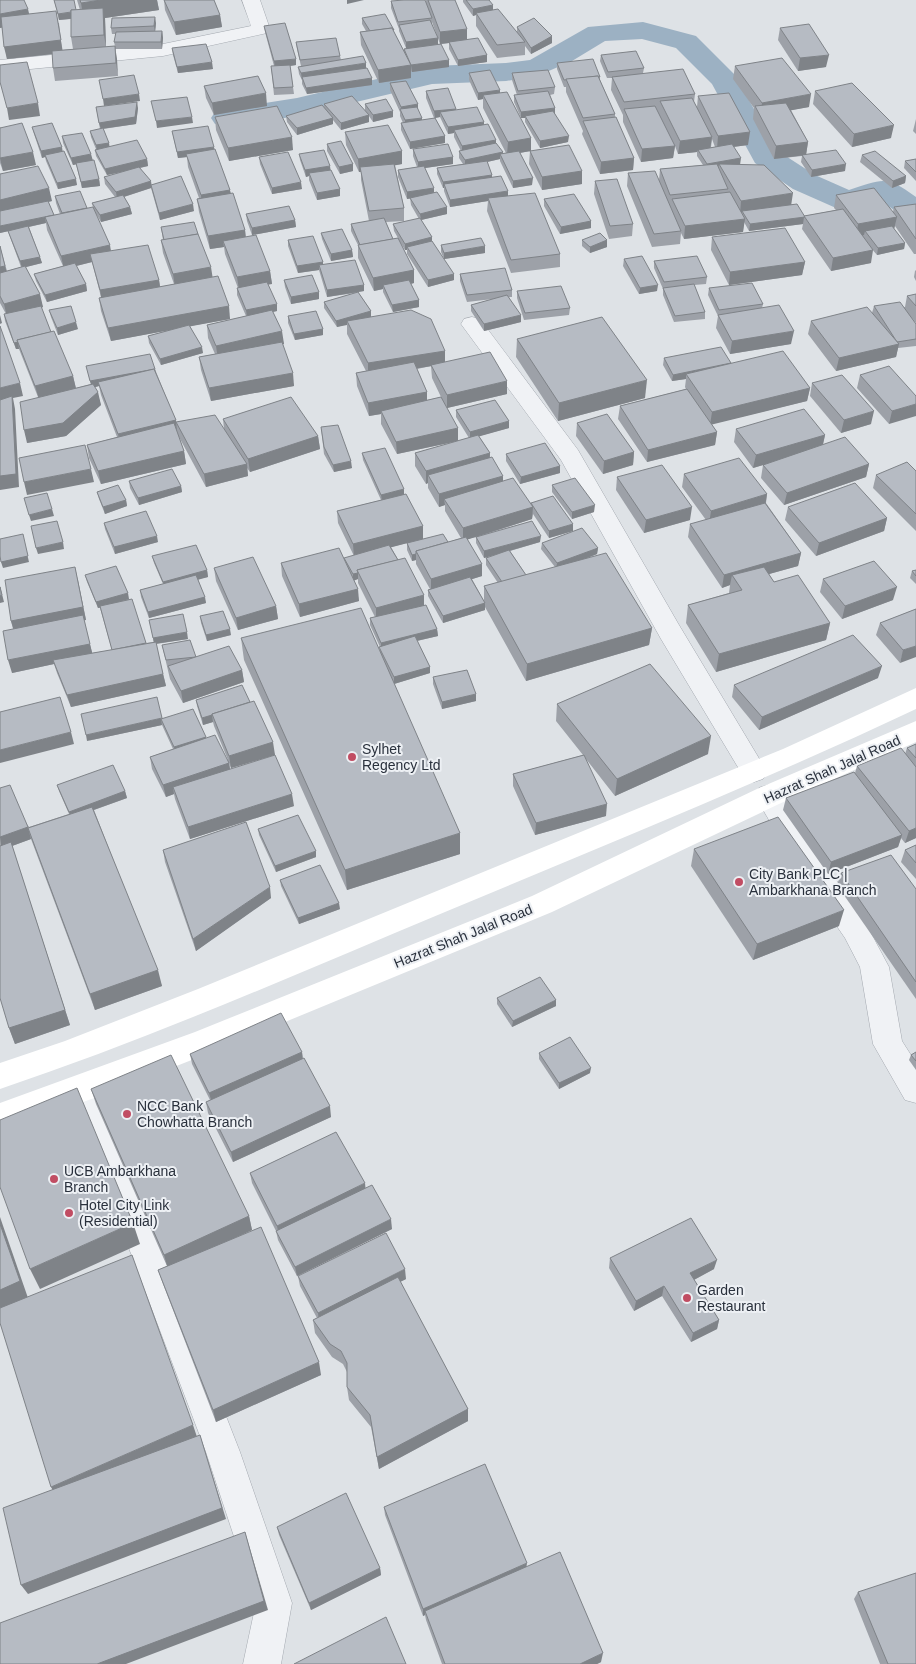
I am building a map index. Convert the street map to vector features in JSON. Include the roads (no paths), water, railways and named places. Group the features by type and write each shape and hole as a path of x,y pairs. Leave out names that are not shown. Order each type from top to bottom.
{"main road":[{"name":"Hazrat Shah Jalal Road","path":"0,1076 71,1052 208,998 754,772 916,698"},
{"name":"Hazrat Shah Jalal Road","path":"0,1117 92,1086 542,904 769,796 916,731"}],"street":[{"path":"0,66 164,50 261,29 251,0"},
{"path":"472,324 570,456 670,632 754,772"},
{"path":"769,796 808,862 854,930 874,967 888,1044 916,1090"},
{"path":"92,1086 100,1132 223,1452 274,1603 262,1664"}],"waterway":[{"path":"226,118 297,107 432,75 506,72 537,67 562,55 598,33 643,30 686,42 724,80 766,157 804,182 847,201 884,189 916,211"}],"place":[{"name":"Sylhet Regency Ltd","path":"352,757"},
{"name":"City Bank PLC | Ambarkhana Branch","path":"739,882"},
{"name":"NCC Bank Chowhatta Branch","path":"127,1114"},
{"name":"UCB Ambarkhana Branch","path":"54,1179"},
{"name":"Hotel City Link (Residential)","path":"69,1213"},
{"name":"Garden Restaurant","path":"687,1298"}]}
